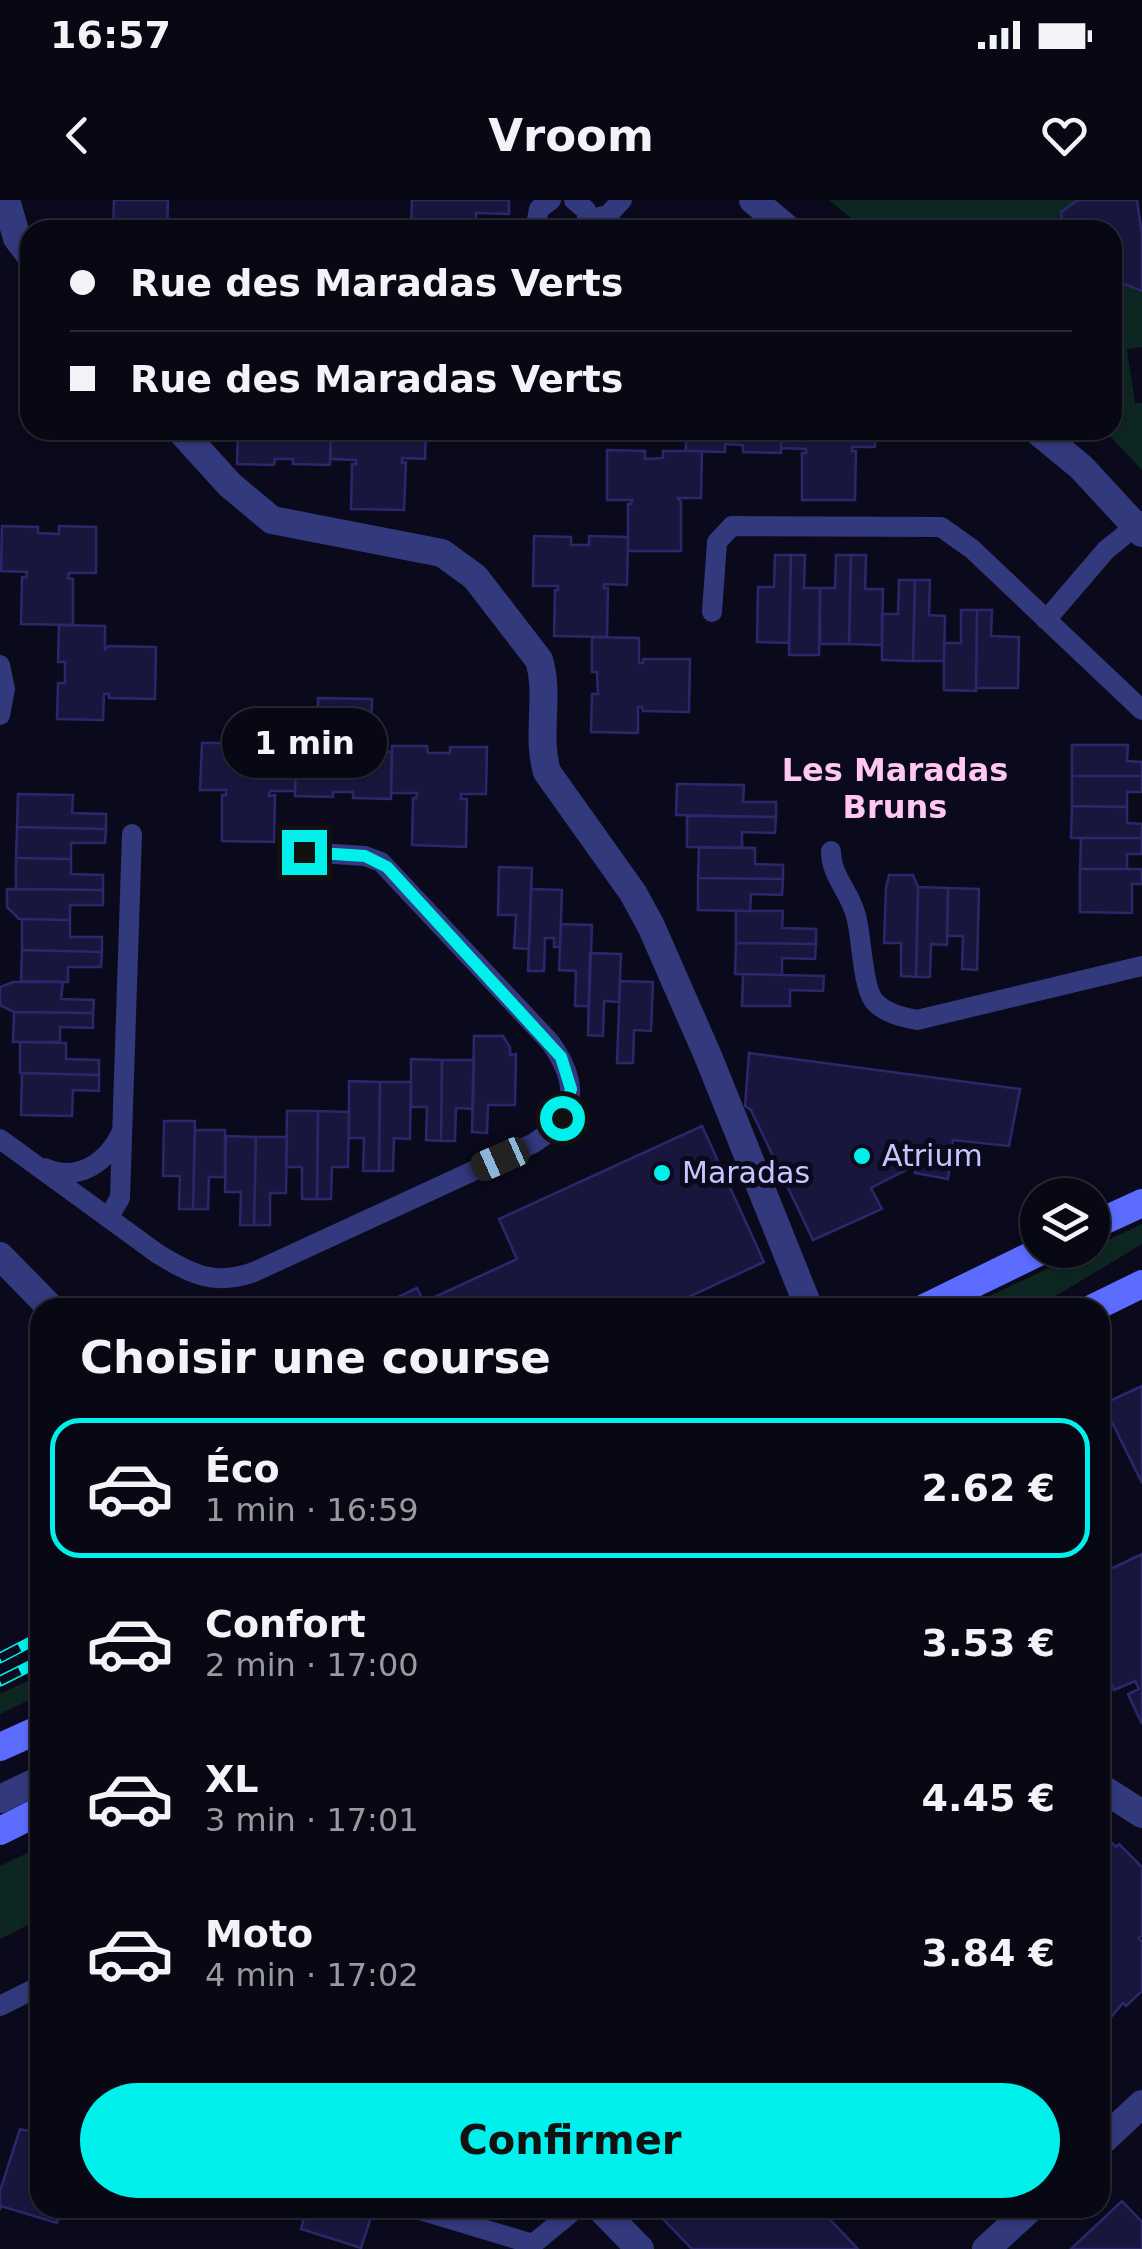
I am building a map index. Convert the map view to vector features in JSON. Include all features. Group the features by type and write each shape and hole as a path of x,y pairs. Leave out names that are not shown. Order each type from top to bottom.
{"main road":[{"path":"1110,1218 1142,1203"},
{"path":"945,1298 1020,1262"},
{"path":"1110,1300 1142,1284"},
{"path":"0,1747 30,1734"},
{"path":"0,1831 30,1817"}],"street":[{"path":"6,200 20,243"},
{"path":"753,200 778,220"},
{"path":"189,440 230,486 272,520 442,553 463,566 539,660 547,772 633,893 651,926 805,1298"},
{"path":"1048,440 1140,527"},
{"path":"0,1256 41,1298"},
{"path":"0,1799 30,1785"},
{"path":"1110,1793 1142,1814"},
{"path":"1110,2134 1142,2104"},
{"path":"610,2218 640,2249"},
{"path":"986,2249 1019,2218"}],"lane":[{"path":"538,220 540,209 551,200"},
{"path":"574,200 586,210 588,220"},
{"path":"598,220 622,200"},
{"path":"712,612 717,542 732,526 941,527 1142,710"},
{"path":"1046,620 1106,550 1140,527"},
{"path":"0,665 6,689 0,715"},
{"path":"108,1218 119,1202 132,834"},
{"path":"831,851 835,877 858,920 873,1000 902,1017 917,1020 1142,966"},
{"path":"0,1139 180,1267 219,1280 236,1279 534,1143 554,1130 571,1089 561,1057 387,867 365,856 304,852"},
{"path":"24,1157 59,1173 77,1172 105,1157 122,1130"},
{"path":"0,2006 30,1991"},
{"path":"446,2218 533,2244 565,2218"}],"green space":[{"path":"829,200 1078,200 1068,220 853,220"},
{"path":"1122,283 1142,291 1142,347 1127,349 1135,403 1142,403 1142,470 1114,440 1122,440"},
{"path":"1142,1224 1142,1244 1110,1263 1110,1239"},
{"path":"1049,1268 1102,1268 1052,1298 985,1298"},
{"path":"30,1680 30,1700 0,1714 0,1694"},
{"path":"30,1852 30,1924 0,1939 0,1866"}],"building":[{"path":"114,200 168,200 167,220 113,220"},
{"path":"412,200 509,200 509,214 476,213 476,220 411,220"},
{"path":"1078,200 1137,200 1142,235 1142,291 1122,283 1122,220 1062,220 1061,212"},
{"path":"238,440 331,440 330,465 293,464 293,459 275,459 274,465 237,464"},
{"path":"331,440 426,440 425,459 402,458 402,463 406,462 404,510 351,509 352,464 356,460 330,459"},
{"path":"686,440 781,440 781,453 743,452 743,445 725,444 725,452 686,451"},
{"path":"781,440 875,440 875,447 852,447 856,451 855,500 802,500 802,453 806,449 781,448"},
{"path":"607,450 645,451 645,459 663,458 663,451 702,451 701,498 678,498 681,551 628,551 628,504 632,500 607,500"},
{"path":"2,526 38,527 38,533 59,534 59,526 96,527 96,573 69,573 68,578 73,579 73,625 21,624 22,577 26,578 27,572 1,571"},
{"path":"534,536 571,537 571,545 589,545 589,536 628,537 627,585 604,584 608,588 607,637 554,636 558,586 533,586"},
{"path":"775,555 791,555 789,643 757,642 758,587 774,587"},
{"path":"791,555 805,555 804,588 820,588 819,655 789,655"},
{"path":"836,555 851,555 849,644 820,644 820,588 835,588"},
{"path":"851,555 866,555 865,589 883,589 882,645 849,644"},
{"path":"899,580 915,580 913,661 882,660 882,614 898,614"},
{"path":"915,580 930,580 929,615 945,616 944,661 913,661"},
{"path":"961,610 977,610 976,691 944,690 944,643 961,643"},
{"path":"977,610 992,610 991,636 1019,637 1018,688 976,688"},
{"path":"59,625 105,626 105,649 156,647 155,699 109,698 109,694 104,694 103,720 57,719 58,683 65,683 65,662 58,662"},
{"path":"592,637 639,638 639,663 643,659 690,659 689,712 643,711 638,707 638,733 591,732 592,694 598,694 597,672 592,672"},
{"path":"318,698 372,699 371,747 365,747 365,751 392,752 391,799 353,798 353,792 333,792 333,797 295,796 296,750 322,751 322,745 318,745"},
{"path":"202,743 239,743 239,749 260,750 260,745 296,745 295,791 270,791 269,796 275,795 274,842 222,841 222,795 226,795 226,790 200,790"},
{"path":"1072,745 1128,745 1127,761 1142,762 1142,776 1072,776"},
{"path":"392,746 427,746 428,753 450,753 450,747 487,747 486,794 461,794 461,799 467,799 466,847 412,845 413,798 417,793 391,793"},
{"path":"1072,776 1142,776 1142,792 1127,792 1127,807 1072,806"},
{"path":"677,784 744,785 743,802 776,802 776,817 676,815"},
{"path":"18,794 73,795 72,813 106,814 106,829 17,827"},
{"path":"1072,806 1127,807 1127,823 1142,824 1142,838 1071,838"},
{"path":"687,816 776,817 775,833 742,832 742,848 687,847"},
{"path":"17,827 106,829 105,843 71,843 71,859 16,858"},
{"path":"1081,838 1142,838 1142,854 1127,854 1127,869 1080,869"},
{"path":"699,847 755,848 755,864 783,865 783,879 698,878"},
{"path":"16,858 71,859 71,874 103,875 103,890 16,889"},
{"path":"499,867 532,868 529,949 514,948 516,915 498,915"},
{"path":"1080,869 1142,869 1142,884 1132,884 1132,913 1080,912"},
{"path":"889,875 913,875 918,887 916,977 901,976 901,943 884,943"},
{"path":"698,878 783,879 782,895 751,894 750,911 698,910"},
{"path":"918,887 948,888 947,945 931,944 930,977 916,977"},
{"path":"948,888 979,889 977,970 962,969 963,936 947,936"},
{"path":"7,889 103,890 103,905 70,905 70,920 19,919 7,907"},
{"path":"531,889 562,890 560,947 554,947 554,938 545,938 544,971 528,971"},
{"path":"736,911 783,911 782,928 816,929 816,944 736,943"},
{"path":"22,919 70,920 70,937 102,937 102,952 22,950"},
{"path":"561,924 592,925 589,1006 575,1006 576,971 559,970"},
{"path":"736,943 816,944 815,959 782,958 782,975 735,974"},
{"path":"22,950 102,952 101,967 68,967 68,982 21,981"},
{"path":"590,953 621,954 619,1002 604,1001 603,1036 588,1035"},
{"path":"743,974 824,976 823,991 790,990 790,1006 742,1006"},
{"path":"620,981 653,982 651,1031 634,1030 633,1063 617,1063"},
{"path":"13,982 63,982 61,999 94,1000 93,1013 14,1012 0,1005 0,987"},
{"path":"14,1012 93,1013 93,1028 60,1027 60,1042 13,1042"},
{"path":"474,1036 503,1036 510,1055 516,1054 515,1105 488,1105 487,1133 472,1132"},
{"path":"20,1042 66,1043 66,1059 99,1060 99,1075 20,1073"},
{"name":"Atrium","path":"749,1053 1020,1089 1009,1146 953,1140 948,1179 915,1173 916,1165 871,1188 882,1209 813,1240 751,1110 745,1106"},
{"path":"411,1059 442,1060 441,1141 426,1140 427,1107 411,1107"},
{"path":"442,1060 474,1060 473,1109 456,1108 455,1141 441,1141"},
{"path":"22,1073 99,1075 99,1091 73,1090 72,1116 21,1115"},
{"path":"349,1081 380,1082 379,1171 363,1171 364,1138 349,1138"},
{"path":"380,1082 411,1082 410,1139 394,1138 393,1171 379,1171"},
{"path":"287,1111 318,1111 317,1199 302,1199 302,1167 286,1167"},
{"path":"318,1111 349,1112 348,1167 332,1167 331,1199 317,1199"},
{"path":"164,1121 195,1121 193,1209 179,1209 180,1176 163,1176"},
{"name":"Maradas","path":"702,1126 764,1262 687,1298 433,1298 517,1259 499,1219"},
{"path":"195,1130 225,1130 225,1177 209,1177 208,1209 193,1209"},
{"path":"226,1136 256,1137 254,1225 240,1225 241,1192 225,1192"},
{"path":"256,1137 287,1137 286,1193 270,1193 270,1225 254,1225"},
{"name":"Maradas","path":"417,1288 422,1298 396,1298"},
{"path":"1142,1386 1142,1483 1110,1418 1110,1401"},
{"path":"1142,1554 1142,1724 1128,1694 1139,1689 1135,1681 1114,1690 1110,1681 1110,1569"},
{"path":"1110,1841 1116,1847 1119,1844 1142,1867 1142,1991 1126,2006 1123,2003 1110,2018"},
{"path":"20,2129 30,2132 30,2215 1,2206 0,2210 0,2191"},
{"path":"1122,2201 1142,2222 1142,2249 1071,2249 1104,2218 1110,2218 1110,2212"},
{"path":"304,2218 371,2218 361,2248 301,2229"},
{"path":"829,2218 858,2249 692,2249 663,2219"}],"railway":[{"path":"0,1658 30,1642"},
{"path":"0,1681 30,1666"}],"place":[{"name":"Atrium","path":"862,1156"},
{"name":"Maradas","path":"662,1173"}],"district":[{"name":"Les Maradas Bruns","path":"895,788"}],"route":[{"path":"304,852 365,856 387,867 561,1057 571,1089 562,1118"}]}
